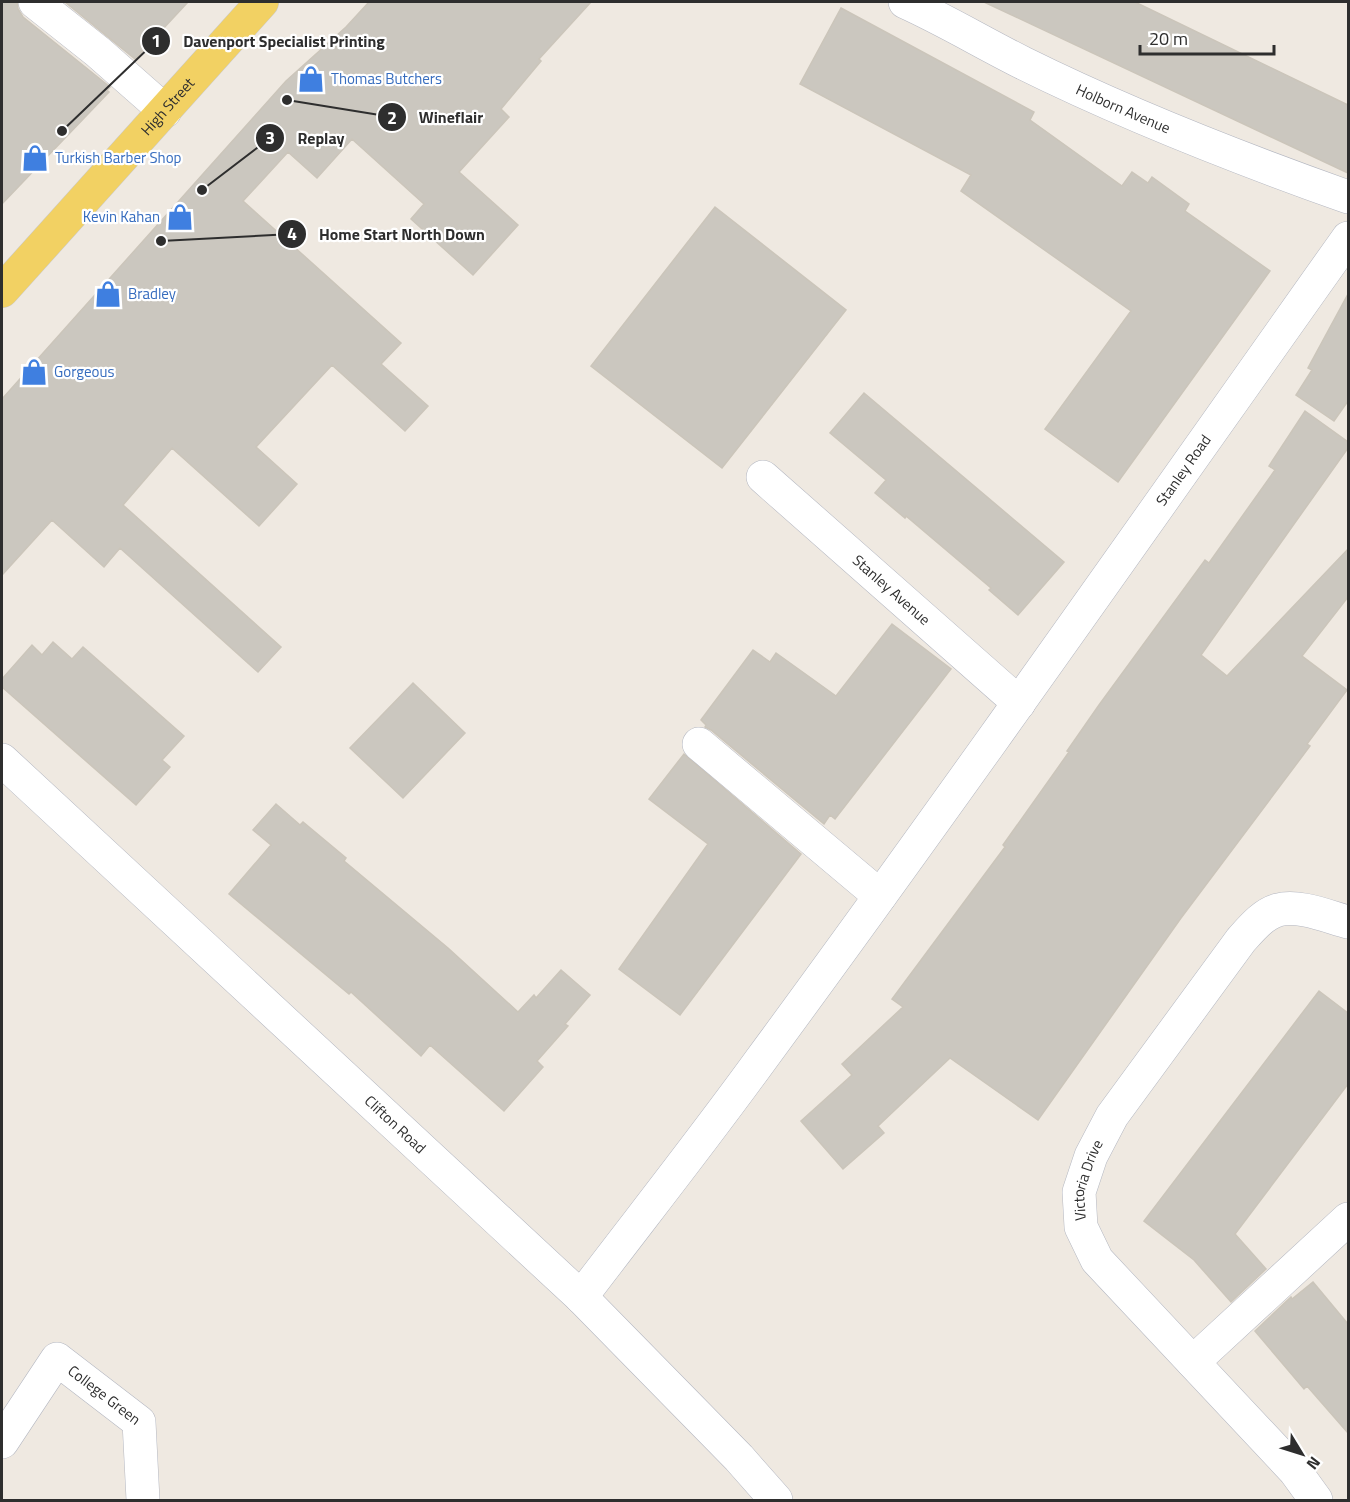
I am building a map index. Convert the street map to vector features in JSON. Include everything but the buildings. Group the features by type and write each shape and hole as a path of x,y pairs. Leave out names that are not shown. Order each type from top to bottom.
{"main road":[{"name":"High Street","path":"2,291 261,2"}],"street":[{"path":"35,2 51,12 165,111"},
{"name":"Holborn Avenue","path":"905,2 1022,63 1087,93 1254,164 1348,197"},
{"name":"Stanley Road","path":"581,1297 758,1064 880,896 1348,238"},
{"name":"Stanley Avenue","path":"763,477 1019,703"},
{"path":"699,744 880,896"},
{"name":"Clifton Road","path":"2,760 581,1297 739,1458 776,1500"},
{"name":"Victoria Drive","path":"1316,1500 1295,1471 1097,1260 1081,1227 1079,1192 1091,1156 1112,1116 1241,940 1257,922 1278,910 1302,909 1348,922"},
{"path":"1193,1362 1348,1219"},
{"name":"College Green","path":"2,1442 57,1359 139,1422 143,1500"}],"place":[{"name":"Thomas Butchers","path":"311,79"},
{"name":"Wineflair","path":"287,100"},
{"name":"Davenport Specialist Printing","path":"62,131"},
{"name":"Turkish Barber Shop","path":"35,158"},
{"name":"Replay","path":"202,190"},
{"name":"Kevin Kahan","path":"180,217"},
{"name":"Home Start North Down","path":"161,241"},
{"name":"Bradley","path":"108,294"},
{"name":"Gorgeous","path":"34,372"}]}
